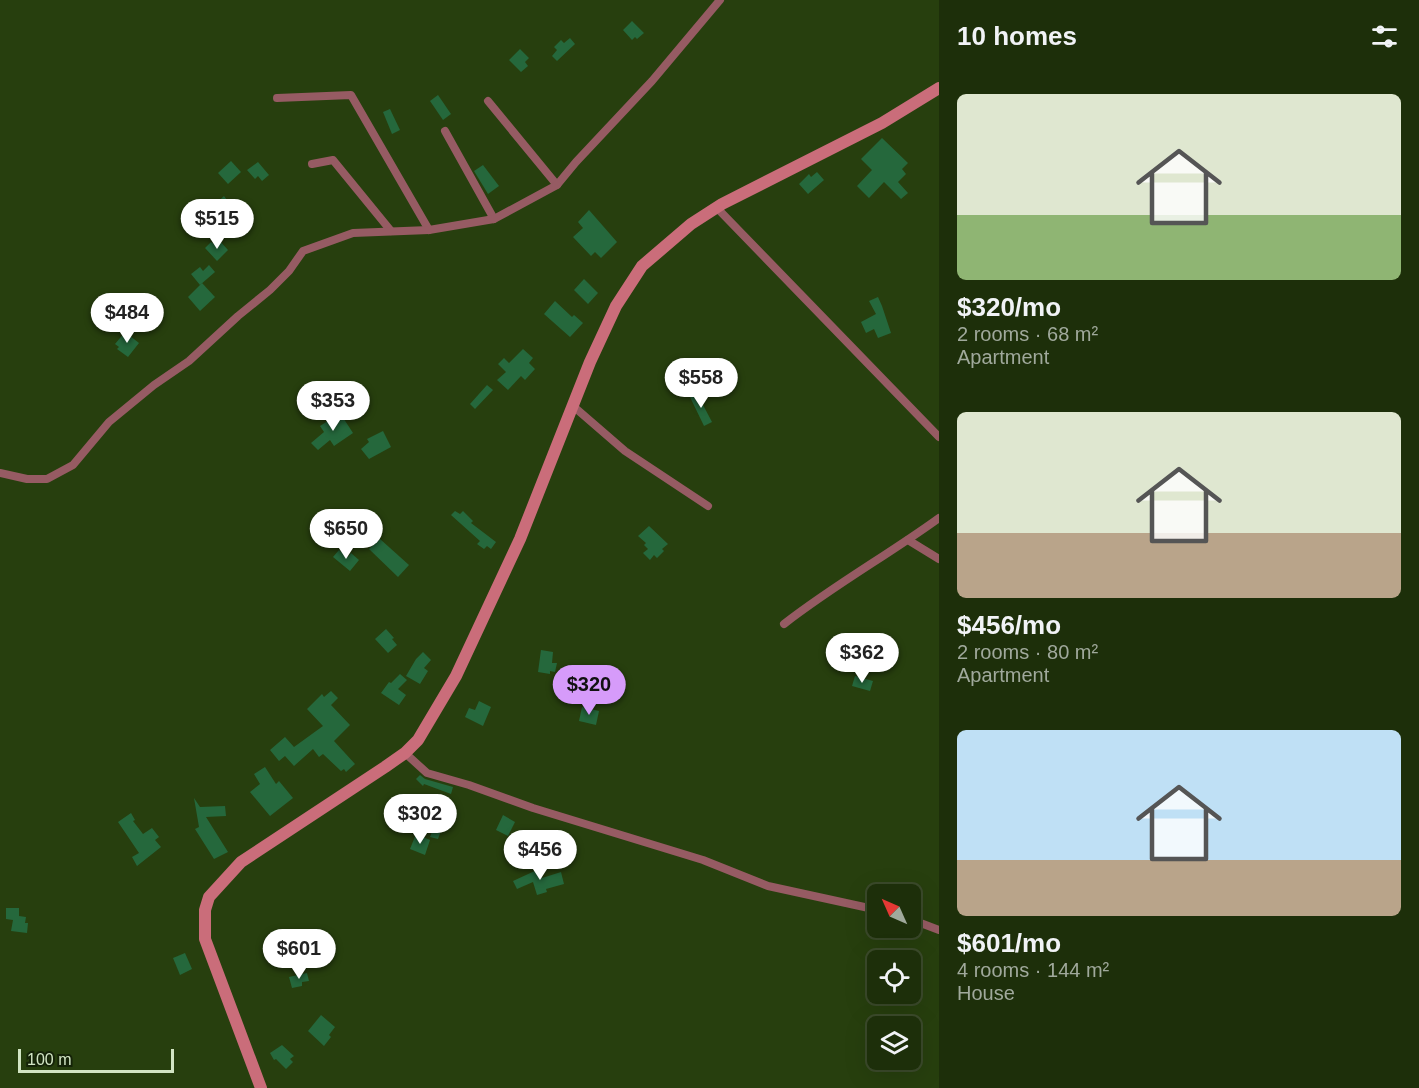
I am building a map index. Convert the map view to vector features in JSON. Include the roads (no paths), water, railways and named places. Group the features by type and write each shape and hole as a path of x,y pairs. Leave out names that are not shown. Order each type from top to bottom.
{"street":[{"path":"0,473 27,479 47,479 73,465 109,422 154,385 189,362 238,316 270,290 289,271 303,251 353,233 429,230 494,219 558,185 576,162 652,81 720,0"},
{"path":"261,1088 205,939 205,909 209,897 241,861 405,753 418,740 456,676 520,540 573,406 616,306 642,266 691,224 717,208 882,123 939,88"},
{"path":"277,98 351,95 429,230"},
{"path":"488,101 558,185"},
{"path":"445,132 494,219"},
{"path":"312,164 333,160 391,231"},
{"path":"717,208 939,437"},
{"path":"573,406 625,451 708,506"},
{"path":"784,624 833,587 939,518"},
{"path":"908,540 939,559"},
{"path":"405,753 427,773 703,860 768,886 867,908"},
{"path":"921,923 939,930"}]}
